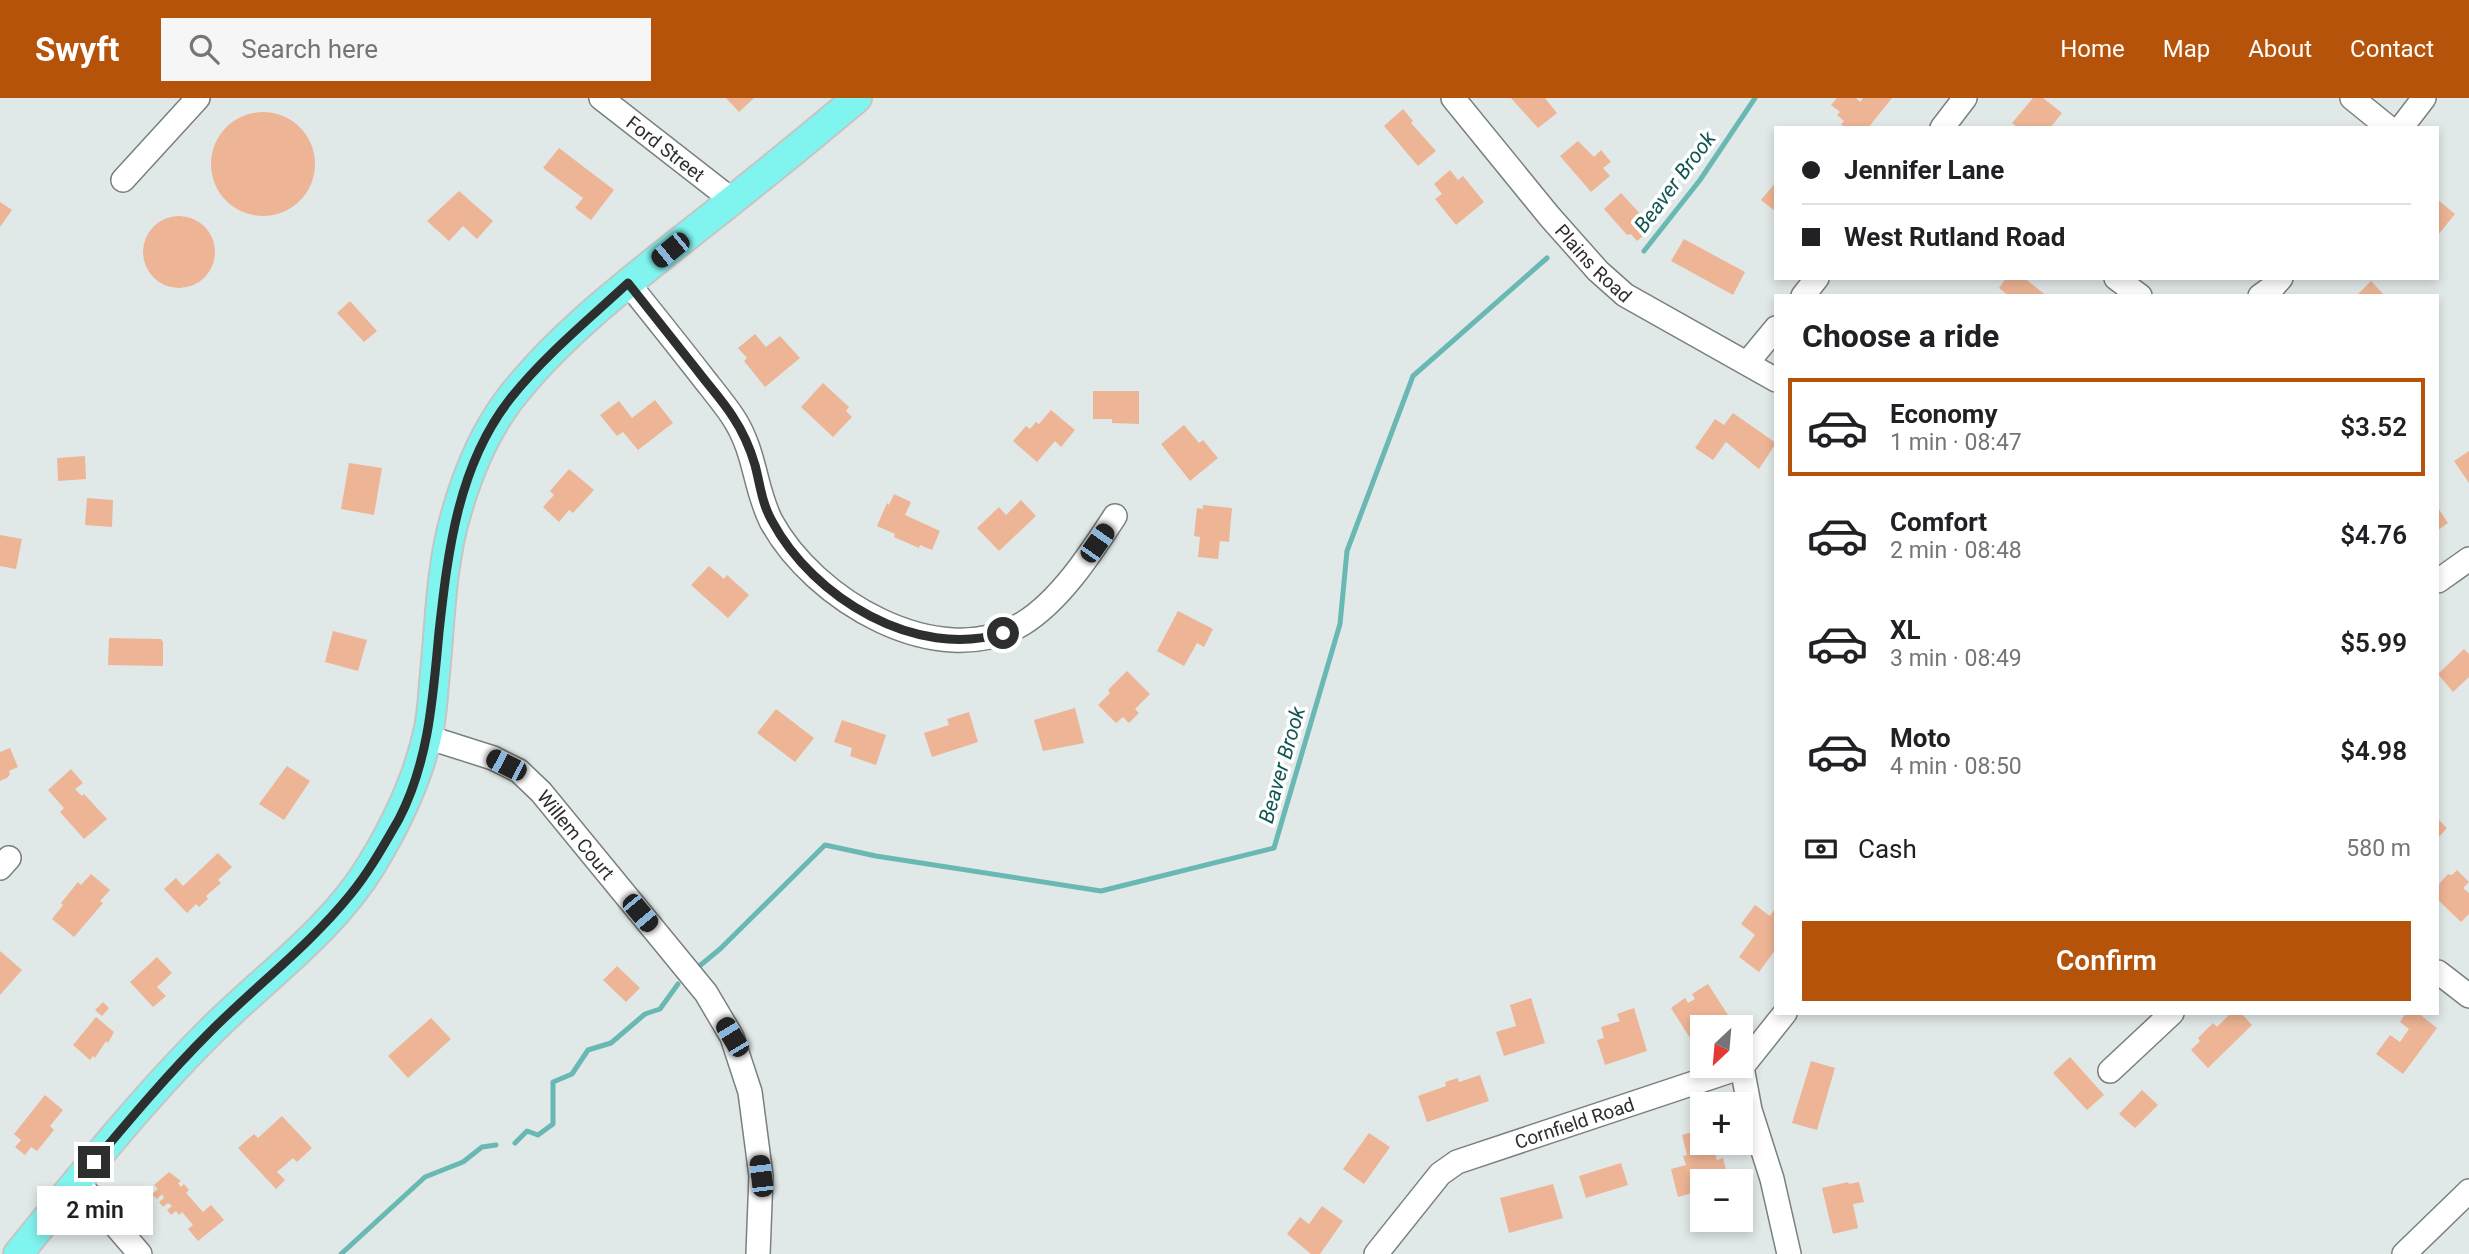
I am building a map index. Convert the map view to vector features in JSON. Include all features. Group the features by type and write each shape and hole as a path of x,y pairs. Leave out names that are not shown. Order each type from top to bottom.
{"main road":[{"path":"18,1254 162,1083 208,1034 349,896 370,868 400,816 419,765 430,724 445,570 455,516 471,470 491,428 510,399 556,349 628,283 857,98"}],"street":[{"path":"123,180 198,98"},
{"name":"Ford Street","path":"601,98 732,200"},
{"name":"Plains Road","path":"1453,98 1550,217 1598,271 1625,295 1774,379"},
{"path":"1944,126 1965,98"},
{"path":"2352,98 2387,126"},
{"path":"2403,126 2424,98"},
{"path":"1805,294 1815,280"},
{"path":"2119,280 2137,294"},
{"path":"2263,294 2279,280"},
{"path":"628,283 732,415 750,448 764,503 783,538 815,576 833,592 885,622 922,635 947,640 978,640 1003,633 1031,618 1059,592 1115,516"},
{"path":"1747,363 1774,330"},
{"path":"2439,580 2469,559"},
{"name":"Willem Court","path":"427,737 493,758 519,771 541,792 706,993 732,1037 750,1092 761,1176 758,1254"},
{"path":"2439,973 2469,996"},
{"path":"1754,1053 1783,1015"},
{"path":"2110,1071 2170,1015"},
{"name":"Cornfield Road","path":"1376,1254 1432,1183 1457,1162 1712,1078"},
{"path":"1744,1078 1749,1110 1772,1179 1789,1254"},
{"path":"77,1181 140,1254"},
{"path":"2404,1254 2469,1191"}],"building":[{"path":"726,98 754,98 739,112"},
{"path":"1511,98 1545,98 1557,113 1538,128"},
{"path":"1837,98 1856,98 1860,102 1863,98 1892,98 1870,126 1843,126 1841,124 1844,121 1837,115 1840,112 1831,105"},
{"path":"2033,98 2043,98 2062,113 2052,126 2016,126 2012,123"},
{"path":"1403,109 1413,121 1411,123 1436,151 1418,166 1384,126"},
{"path":"263,112 283,116 300,127 311,144 315,164 311,184 300,201 283,212 263,216 243,212 226,201 215,184 211,164 215,144 226,127 243,116"},
{"path":"1578,141 1594,157 1601,150 1611,162 1603,168 1610,176 1591,192 1560,156"},
{"path":"559,148 614,190 591,220 575,208 583,198 543,168"},
{"path":"1450,170 1458,180 1463,176 1484,202 1456,225 1435,199 1442,194 1434,184"},
{"path":"1774,184 1774,210 1761,200"},
{"path":"459,191 493,221 477,239 463,226 449,241 427,221"},
{"path":"1621,193 1644,218 1643,222 1650,230 1637,241 1631,234 1627,235 1604,209"},
{"path":"2439,201 2455,214 2439,234"},
{"path":"0,202 12,210 0,227"},
{"path":"179,216 199,222 209,232 215,252 209,272 199,282 179,288 159,282 149,272 143,252 149,232 159,222"},
{"path":"1684,239 1745,272 1733,295 1671,261"},
{"path":"2005,280 2027,280 2044,294 2006,294 1999,288"},
{"path":"2371,281 2383,294 2358,294"},
{"path":"350,301 377,331 364,342 337,313"},
{"path":"755,334 766,347 780,336 800,358 765,387 744,361 747,358 738,348"},
{"path":"823,383 849,407 846,411 852,417 833,437 801,407"},
{"path":"1093,391 1139,391 1139,424 1093,419"},
{"path":"655,400 673,423 638,450 623,432 617,436 600,415 619,401 632,418"},
{"path":"1051,410 1075,430 1061,447 1055,441 1037,462 1013,441 1026,426 1030,429 1036,422 1039,424"},
{"path":"1733,413 1774,442 1774,446 1759,469 1726,442 1713,460 1695,448 1715,419 1724,425"},
{"path":"1184,425 1199,443 1203,440 1218,458 1190,481 1161,444"},
{"path":"2469,451 2469,483 2454,461"},
{"path":"85,456 86,479 58,481 57,458"},
{"path":"349,463 382,468 374,515 341,509"},
{"path":"569,469 594,490 573,513 569,510 559,522 543,507 554,495 550,491"},
{"path":"894,494 911,502 905,515 940,531 932,550 920,545 919,548 877,526"},
{"path":"87,498 113,500 112,527 85,525"},
{"path":"1021,500 1036,516 999,551 977,528 999,507 1006,515"},
{"path":"1203,505 1232,508 1229,542 1220,541 1218,559 1198,557 1200,537 1194,536 1197,508 1203,509"},
{"path":"2439,510 2448,523 2439,529"},
{"path":"0,535 22,539 16,569 0,566"},
{"path":"709,566 724,579 727,575 749,595 728,618 691,585"},
{"path":"1178,611 1213,629 1204,647 1197,643 1184,666 1157,651"},
{"path":"333,631 367,640 358,671 325,662"},
{"path":"109,638 161,639 163,666 108,665"},
{"path":"2464,649 2469,654 2469,677 2453,692 2439,673"},
{"path":"1127,671 1150,694 1135,709 1139,713 1129,723 1123,717 1116,723 1098,705 1110,693 1108,690"},
{"path":"1075,708 1084,743 1043,751 1034,720"},
{"path":"776,709 814,738 795,762 757,733"},
{"path":"969,712 978,742 932,757 924,733 949,725 947,719"},
{"path":"842,720 886,735 876,765 850,756 852,748 834,742"},
{"path":"10,748 18,767 9,771 7,778 0,781 0,752"},
{"path":"287,766 310,781 284,820 259,804"},
{"path":"71,769 83,783 75,789 82,796 84,794 107,819 84,839 60,812 64,808 48,790"},
{"path":"2439,820 2447,828 2439,837"},
{"path":"218,853 232,867 218,880 221,883 206,896 208,899 199,907 196,904 187,913 164,889 176,878 183,886"},
{"path":"2457,870 2469,882 2463,888 2469,893 2469,914 2461,922 2439,901 2439,884 2448,874 2452,875"},
{"path":"91,874 110,890 100,901 103,903 74,937 52,919 78,882 81,885"},
{"path":"1755,905 1770,916 1774,910 1774,952 1759,972 1739,957 1755,935 1741,924"},
{"path":"0,951 22,970 0,995"},
{"path":"157,957 172,973 157,987 166,996 153,1007 130,982"},
{"path":"617,966 640,988 626,1002 603,980"},
{"path":"1708,984 1728,1015 1690,1015 1690,1038 1671,1008 1685,998 1688,1003 1695,999 1692,994"},
{"path":"1531,998 1545,1043 1504,1056 1496,1032 1516,1026 1510,1005"},
{"path":"103,1002 109,1008 102,1016 95,1010"},
{"path":"1634,1008 1647,1051 1605,1065 1597,1040 1604,1038 1601,1027 1620,1021 1617,1014"},
{"path":"2229,1015 2243,1015 2252,1025 2208,1068 2191,1050 2200,1041 2198,1038 2213,1023 2217,1027"},
{"path":"2405,1015 2421,1015 2437,1028 2403,1074 2376,1054 2390,1035 2400,1042 2409,1029 2400,1022"},
{"path":"96,1017 114,1032 108,1043 106,1041 95,1058 93,1056 90,1060 73,1045"},
{"path":"431,1018 451,1039 408,1078 388,1056"},
{"path":"2070,1057 2104,1095 2087,1110 2053,1073"},
{"path":"1811,1061 1835,1068 1817,1130 1792,1123"},
{"path":"1480,1075 1489,1101 1427,1122 1418,1096 1446,1086 1445,1082 1458,1078 1459,1082"},
{"path":"2142,1090 2158,1105 2135,1128 2119,1114"},
{"path":"45,1095 63,1110 50,1126 54,1130 37,1151 31,1147 25,1155 15,1147 21,1140 14,1134"},
{"path":"282,1116 312,1148 297,1162 293,1158 277,1172 285,1180 276,1189 238,1148 254,1134 258,1138"},
{"path":"1369,1133 1390,1147 1364,1184 1343,1169"},
{"path":"1690,1133 1690,1155 1716,1155 1717,1160 1723,1158 1726,1169 1690,1169 1690,1194 1678,1197 1671,1169 1686,1165 1683,1156 1687,1155 1682,1135"},
{"path":"1621,1163 1628,1185 1586,1198 1579,1176"},
{"path":"169,1172 181,1181 178,1183 181,1187 184,1184 189,1190 186,1193 203,1212 211,1205 224,1220 198,1241 188,1229 193,1225 182,1212 179,1215 176,1211 171,1215 167,1210 172,1206 168,1203 163,1207 159,1202 164,1198 162,1194 157,1199 152,1194 158,1189 154,1185"},
{"path":"1859,1182 1864,1202 1853,1204 1858,1228 1833,1234 1822,1188"},
{"path":"1553,1184 1563,1218 1509,1233 1500,1198"},
{"path":"1322,1206 1343,1221 1320,1254 1311,1254 1287,1234 1300,1217 1309,1224"}],"waterway":[{"name":"Beaver Brook","path":"1644,251 1700,180 1755,98"},
{"name":"Beaver Brook","path":"697,968 720,949 825,845 876,856 1101,891 1274,848 1340,624 1347,551 1413,376 1547,258"},
{"name":"Beaver Brook","path":"515,1143 527,1131 538,1135 553,1124 553,1082 572,1074 588,1050 611,1043 645,1014 660,1009 678,984"},
{"name":"Beaver Brook","path":"341,1254 425,1177 463,1162 482,1147 496,1145"}],"route":[{"path":"94,1162 208,1034 328,920 370,868 400,816 419,765 430,724 445,570 455,516 471,470 491,428 510,399 556,349 628,283 732,415 750,448 764,503 772,521 792,550 815,576 833,592 867,613 922,635 964,641 1003,633"}]}
